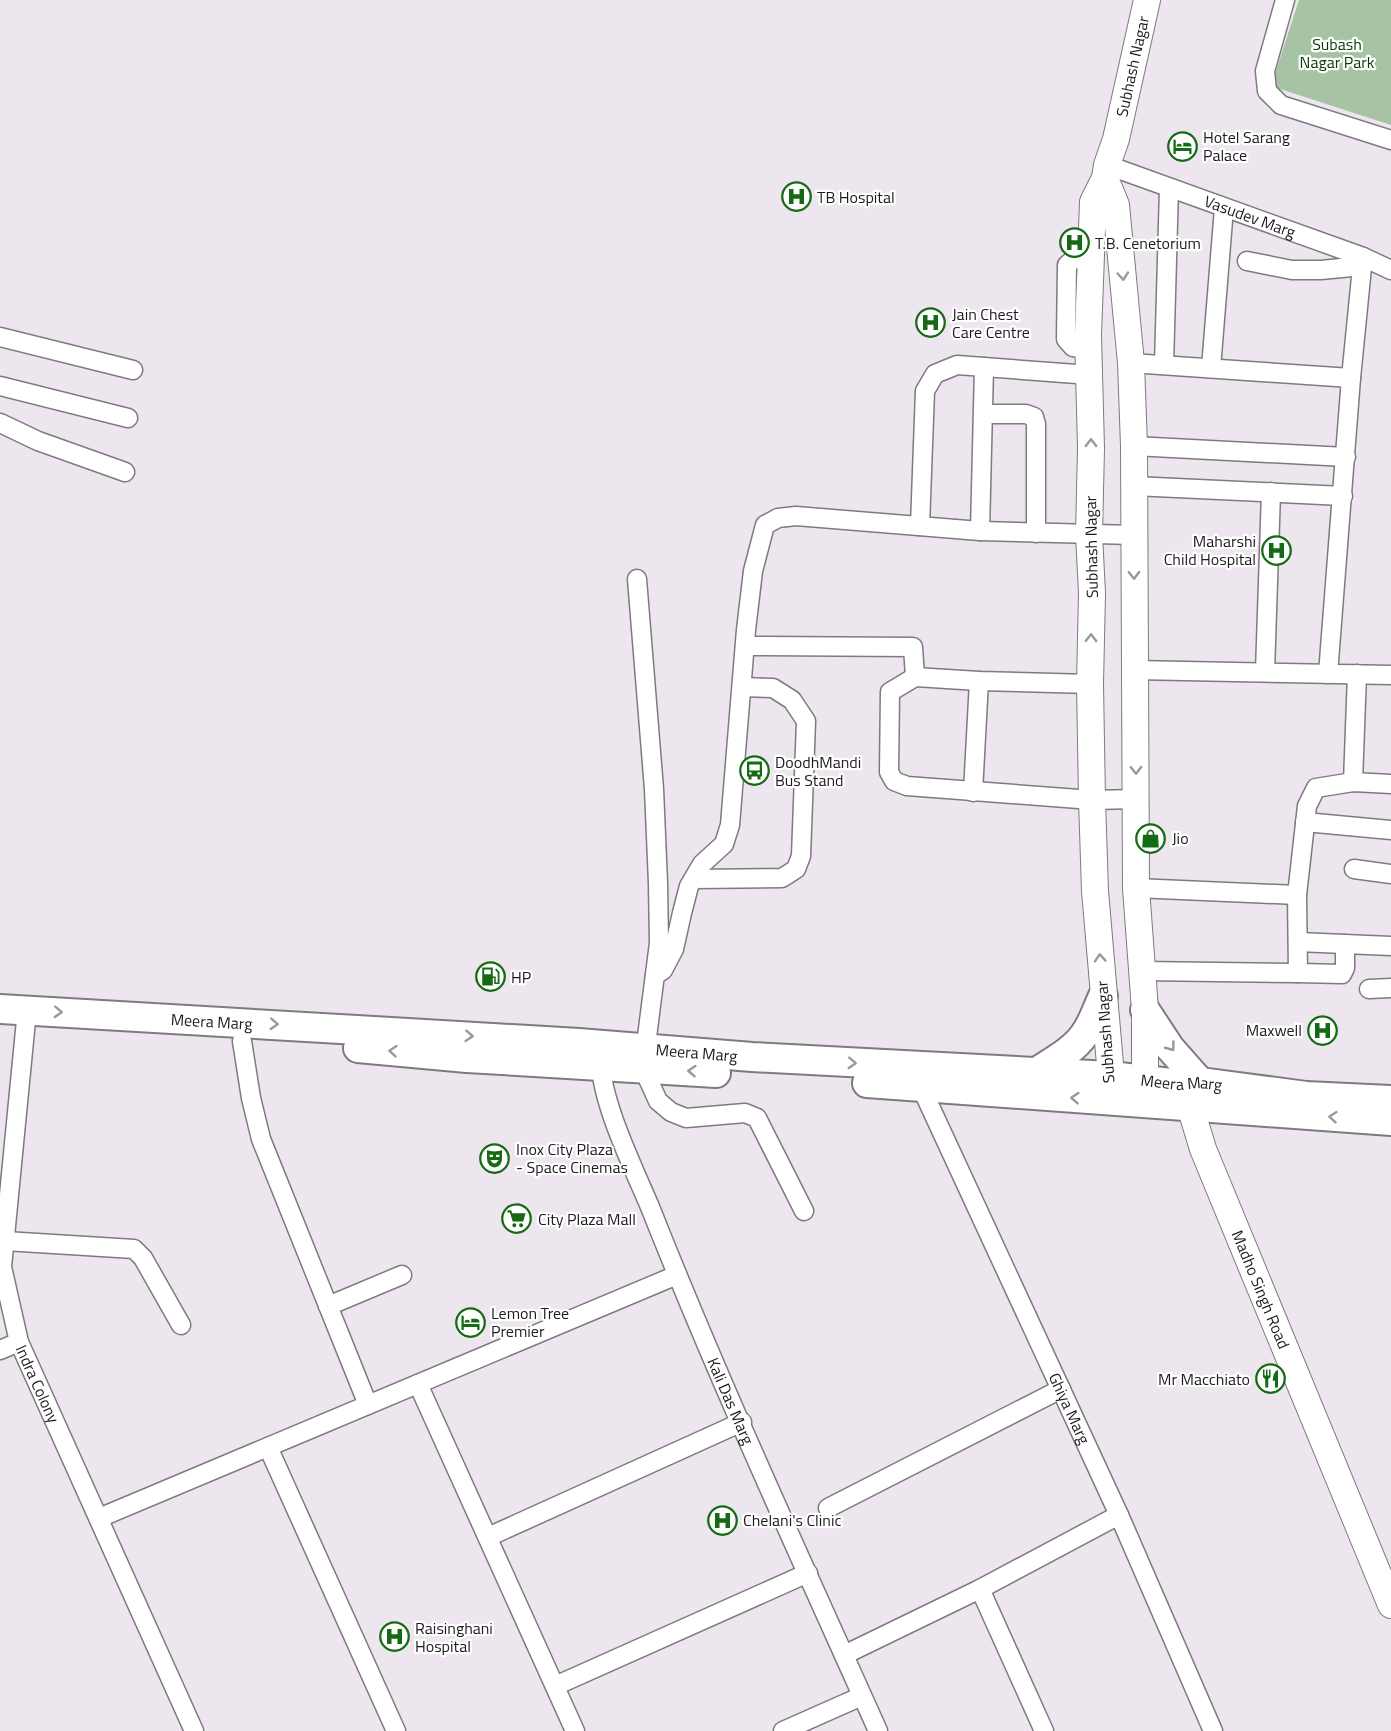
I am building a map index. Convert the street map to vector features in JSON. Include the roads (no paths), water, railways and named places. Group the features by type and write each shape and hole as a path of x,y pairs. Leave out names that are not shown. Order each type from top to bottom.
{"main road":[{"path":"1035,1073 1083,1037 1102,996"},
{"path":"1145,1010 1170,1048 1192,1090"},
{"name":"Meera Marg","path":"13,1019 242,1041 346,1047 467,1058 601,1055"},
{"name":"Meera Marg","path":"13,1019 644,1058 921,1087 1192,1090 1391,1100"},
{"name":"Meera Marg","path":"644,1058 752,1057 1035,1073 1110,1088"},
{"name":"Meera Marg","path":"1192,1090 1391,1121"}],"street":[{"name":"Subhash Nagar","path":"1110,1088 1102,996 1092,800 1090,684 1092,593 1089,535 1091,258 1093,202 1106,172 1116,139 1147,0"},
{"path":"1285,0 1265,71 1267,91 1281,105 1391,140"},
{"name":"Vasudev Marg","path":"1106,172 1169,188 1362,262 1391,270"},
{"path":"1106,172 1116,205 1131,363 1134,446 1136,888 1145,1010 1145,1091"},
{"path":"1164,365 1169,188"},
{"path":"1211,368 1224,208"},
{"path":"1247,261 1292,270 1321,270 1362,262 1329,674"},
{"path":"0,337 133,370"},
{"path":"1131,363 1351,378"},
{"path":"920,526 926,391 935,374 957,365 1090,375"},
{"path":"980,531 984,368"},
{"path":"0,386 128,418"},
{"path":"984,414 1026,414 1034,417 1036,424 1035,533"},
{"path":"0,423 38,441 125,472"},
{"path":"1134,446 1346,457"},
{"path":"1134,486 1343,496"},
{"path":"1265,672 1271,492"},
{"path":"655,975 663,970 674,949 689,886 702,864 724,844 730,825 753,571 765,525 778,518 796,516 980,531 1134,536"},
{"path":"637,579 654,789 659,943 644,1058 658,1101 671,1112 686,1118 745,1113 757,1118 804,1211"},
{"path":"746,646 913,647 915,677"},
{"path":"1135,670 1391,675"},
{"path":"1353,782 1357,675"},
{"path":"1090,684 915,677 890,692 889,772 894,781 907,786 1092,800 1136,799"},
{"path":"973,792 979,681"},
{"path":"694,879 782,879 796,869 801,856 806,721 792,700 772,688 742,687"},
{"path":"1298,973 1297,895 1307,806 1316,788 1353,782 1391,784"},
{"path":"1305,822 1391,830"},
{"path":"1353,869 1391,874"},
{"path":"1136,888 1297,895"},
{"path":"1298,942 1391,946"},
{"path":"1142,971 1341,974 1345,968 1345,944"},
{"path":"1369,989 1391,988"},
{"name":"Indra Colony","path":"13,1019 5,1241 1,1267 19,1341 194,1731"},
{"path":"242,1041 251,1098 261,1139 368,1405"},
{"name":"Kali Das Marg","path":"601,1055 610,1109 677,1275 878,1731"},
{"name":"Ghiya Marg","path":"921,1087 1119,1515 1213,1731"},
{"name":"Madho Singh Road","path":"1192,1090 1203,1149 1391,1605"},
{"path":"5,1241 134,1249 143,1258 181,1324"},
{"path":"328,1306 402,1275"},
{"path":"99,1518 677,1275"},
{"path":"0,1350 19,1341"},
{"path":"418,1384 575,1731"},
{"path":"828,1508 1061,1389"},
{"path":"488,1537 741,1422"},
{"path":"268,1447 396,1731"},
{"path":"844,1655 980,1588 1119,1515"},
{"path":"555,1686 808,1574"},
{"path":"980,1588 1044,1731"},
{"path":"783,1731 862,1696"}],"place":[{"name":"Hotel Sarang Palace","path":"1182,146"},
{"name":"TB Hospital","path":"796,197"},
{"name":"T.B. Cenetorium","path":"1074,243"},
{"name":"Jain Chest Care Centre","path":"931,323"},
{"name":"Maharshi Child Hospital","path":"1277,550"},
{"name":"DoodhMandi Bus Stand","path":"754,771"},
{"name":"Jio","path":"1151,838"},
{"name":"HP","path":"490,977"},
{"name":"Maxwell","path":"1323,1030"},
{"name":"Inox City Plaza - Space Cinemas","path":"495,1158"},
{"name":"City Plaza Mall","path":"517,1219"},
{"name":"Lemon Tree Premier","path":"470,1322"},
{"name":"Mr Macchiato","path":"1271,1379"},
{"name":"Chelani's Clinic","path":"722,1520"},
{"name":"Raisinghani Hospital","path":"394,1637"}],"park label":[{"name":"Subash Nagar Park","path":"1337,53"}]}
